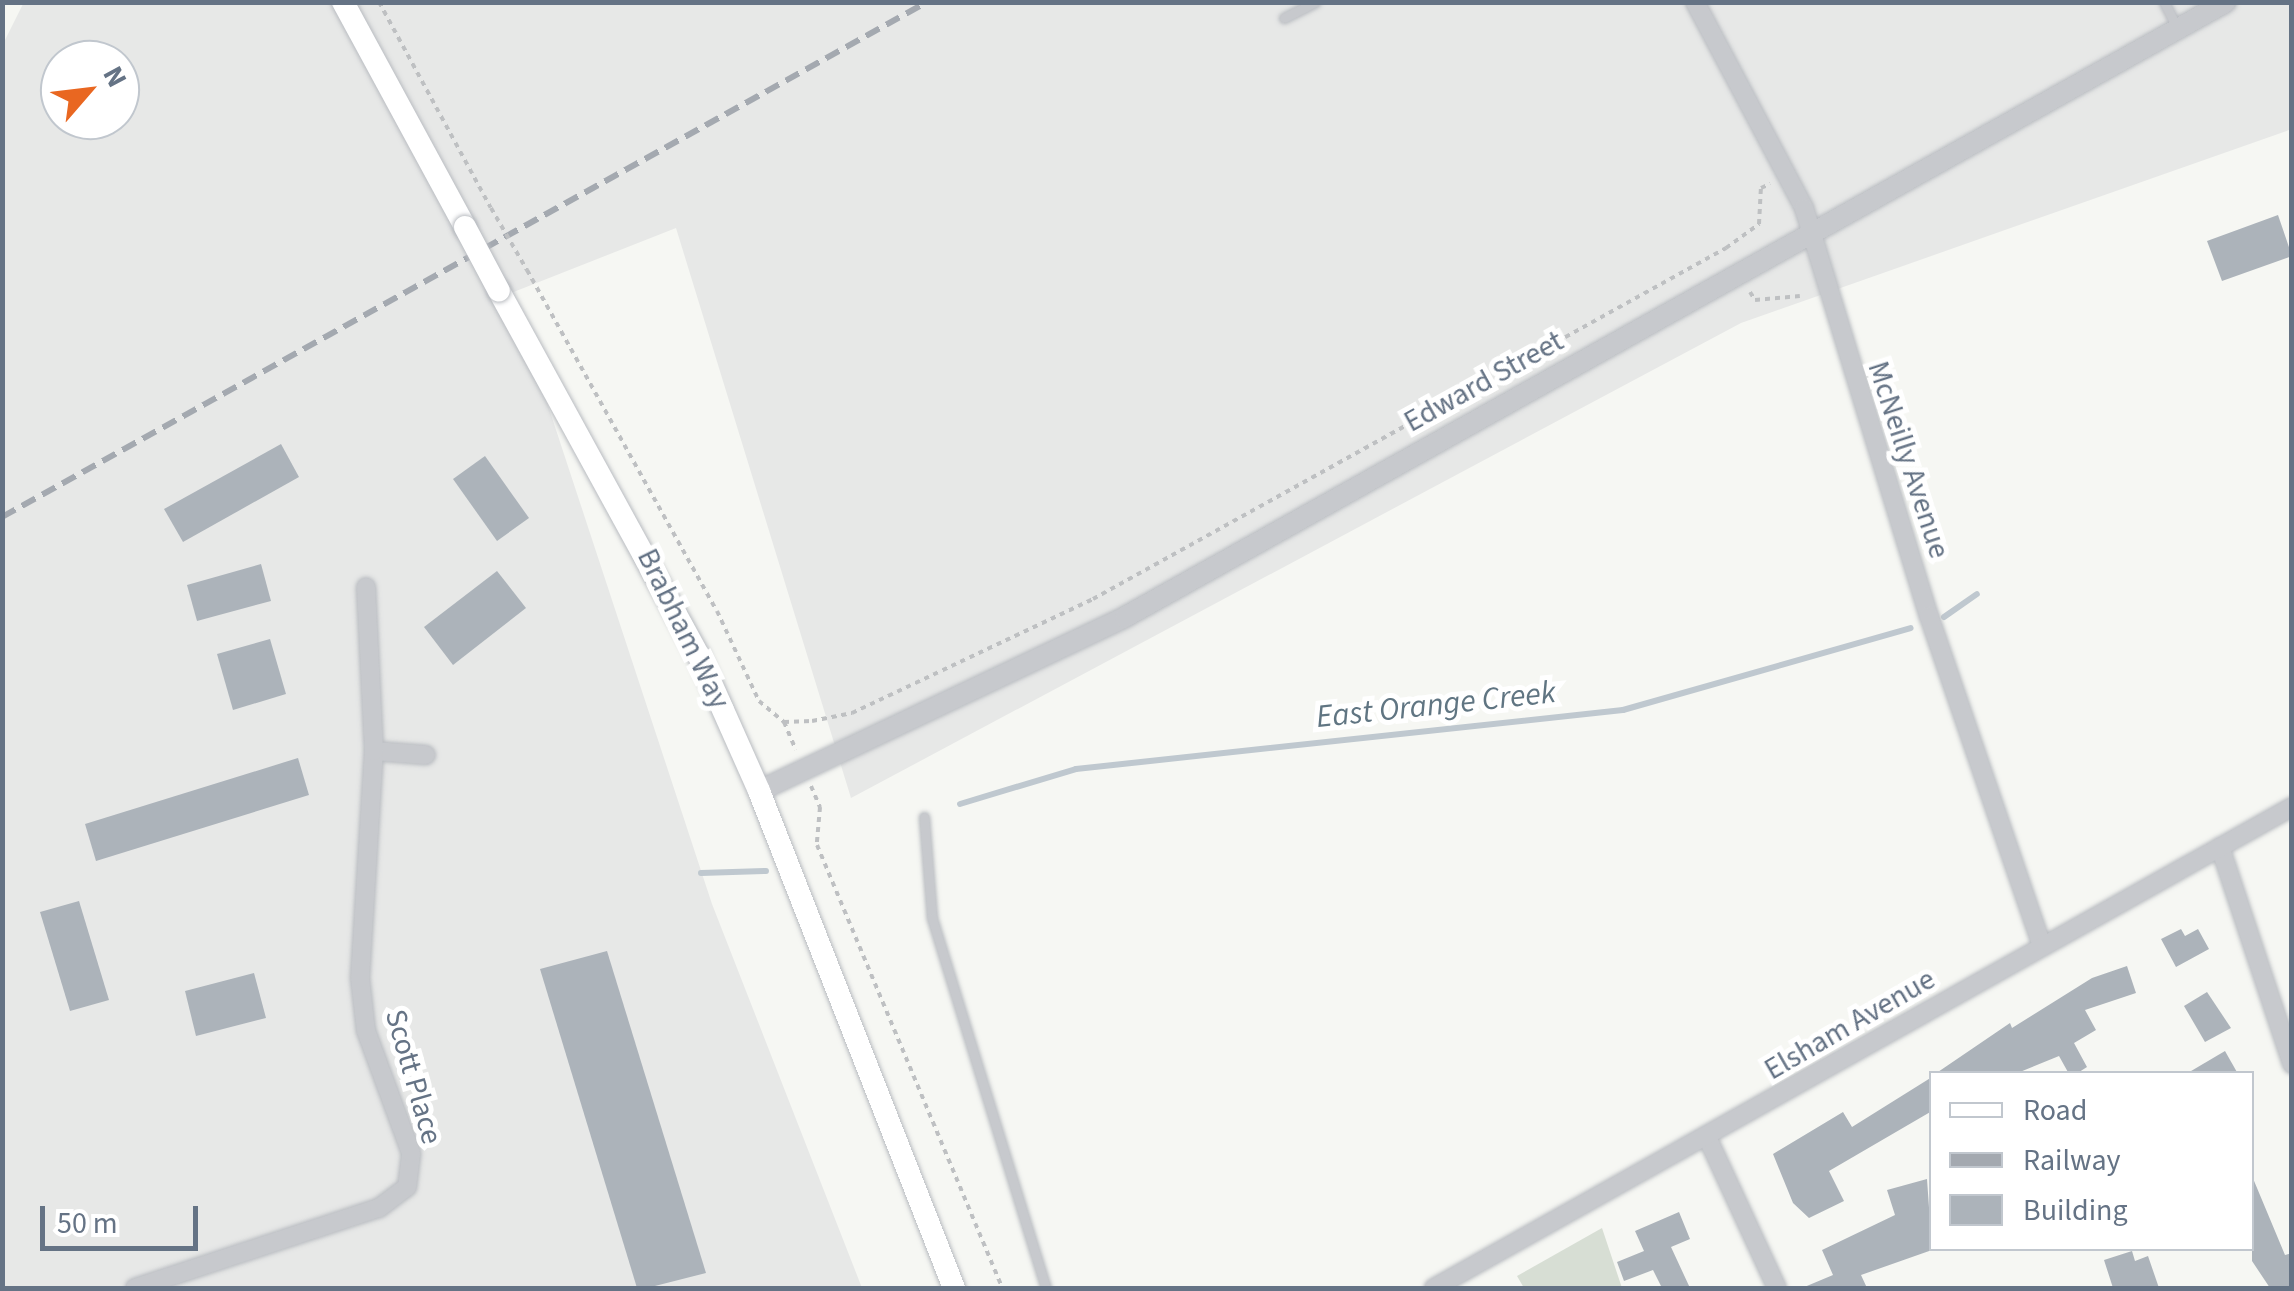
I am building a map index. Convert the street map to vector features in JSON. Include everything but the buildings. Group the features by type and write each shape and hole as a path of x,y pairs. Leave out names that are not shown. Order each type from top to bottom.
{"main road":[{"name":"Brabham Way","path":"343,2 614,490 759,791 954,1288"}],"street":[{"name":"McNeilly Avenue","path":"1695,2 1787,176 1810,234 1928,616 2042,946"},
{"name":"Edward Street","path":"759,791 1125,617 2226,2"},
{"name":"Scott Place","path":"135,1288 379,1208 407,1187 411,1153 366,1031 360,978 374,752 366,587"},
{"path":"374,752 426,755"},
{"name":"Elsham Avenue","path":"1434,1288 1708,1139 2042,946 2292,808"},
{"path":"2220,847 2292,1064"},
{"path":"1708,1139 1777,1288"}],"lane":[{"path":"1284,18 1315,2"},
{"path":"2164,2 2178,29"},
{"path":"924,816 932,918 1046,1288"}],"path":[{"path":"380,2 490,208 708,594 759,701 784,722 820,807 818,846 1002,1288"},
{"path":"784,722 852,713 1094,599 1746,237 1759,224 1761,188 1787,176"}],"shaded area":[{"path":"24,2 2291,2 2292,129 1741,323 851,798 676,228 511,293 712,904 862,1288 3,1288 2,46"},
{"path":"1602,1228 1622,1288 1524,1288 1517,1276"}],"waterway":[{"name":"East Orange Creek","path":"1944,617 1977,594"},
{"name":"East Orange Creek","path":"960,804 1076,769 1623,710 1911,628"},
{"name":"East Orange Creek","path":"701,873 766,871"}],"railway":[{"path":"2,517 927,2"}]}
